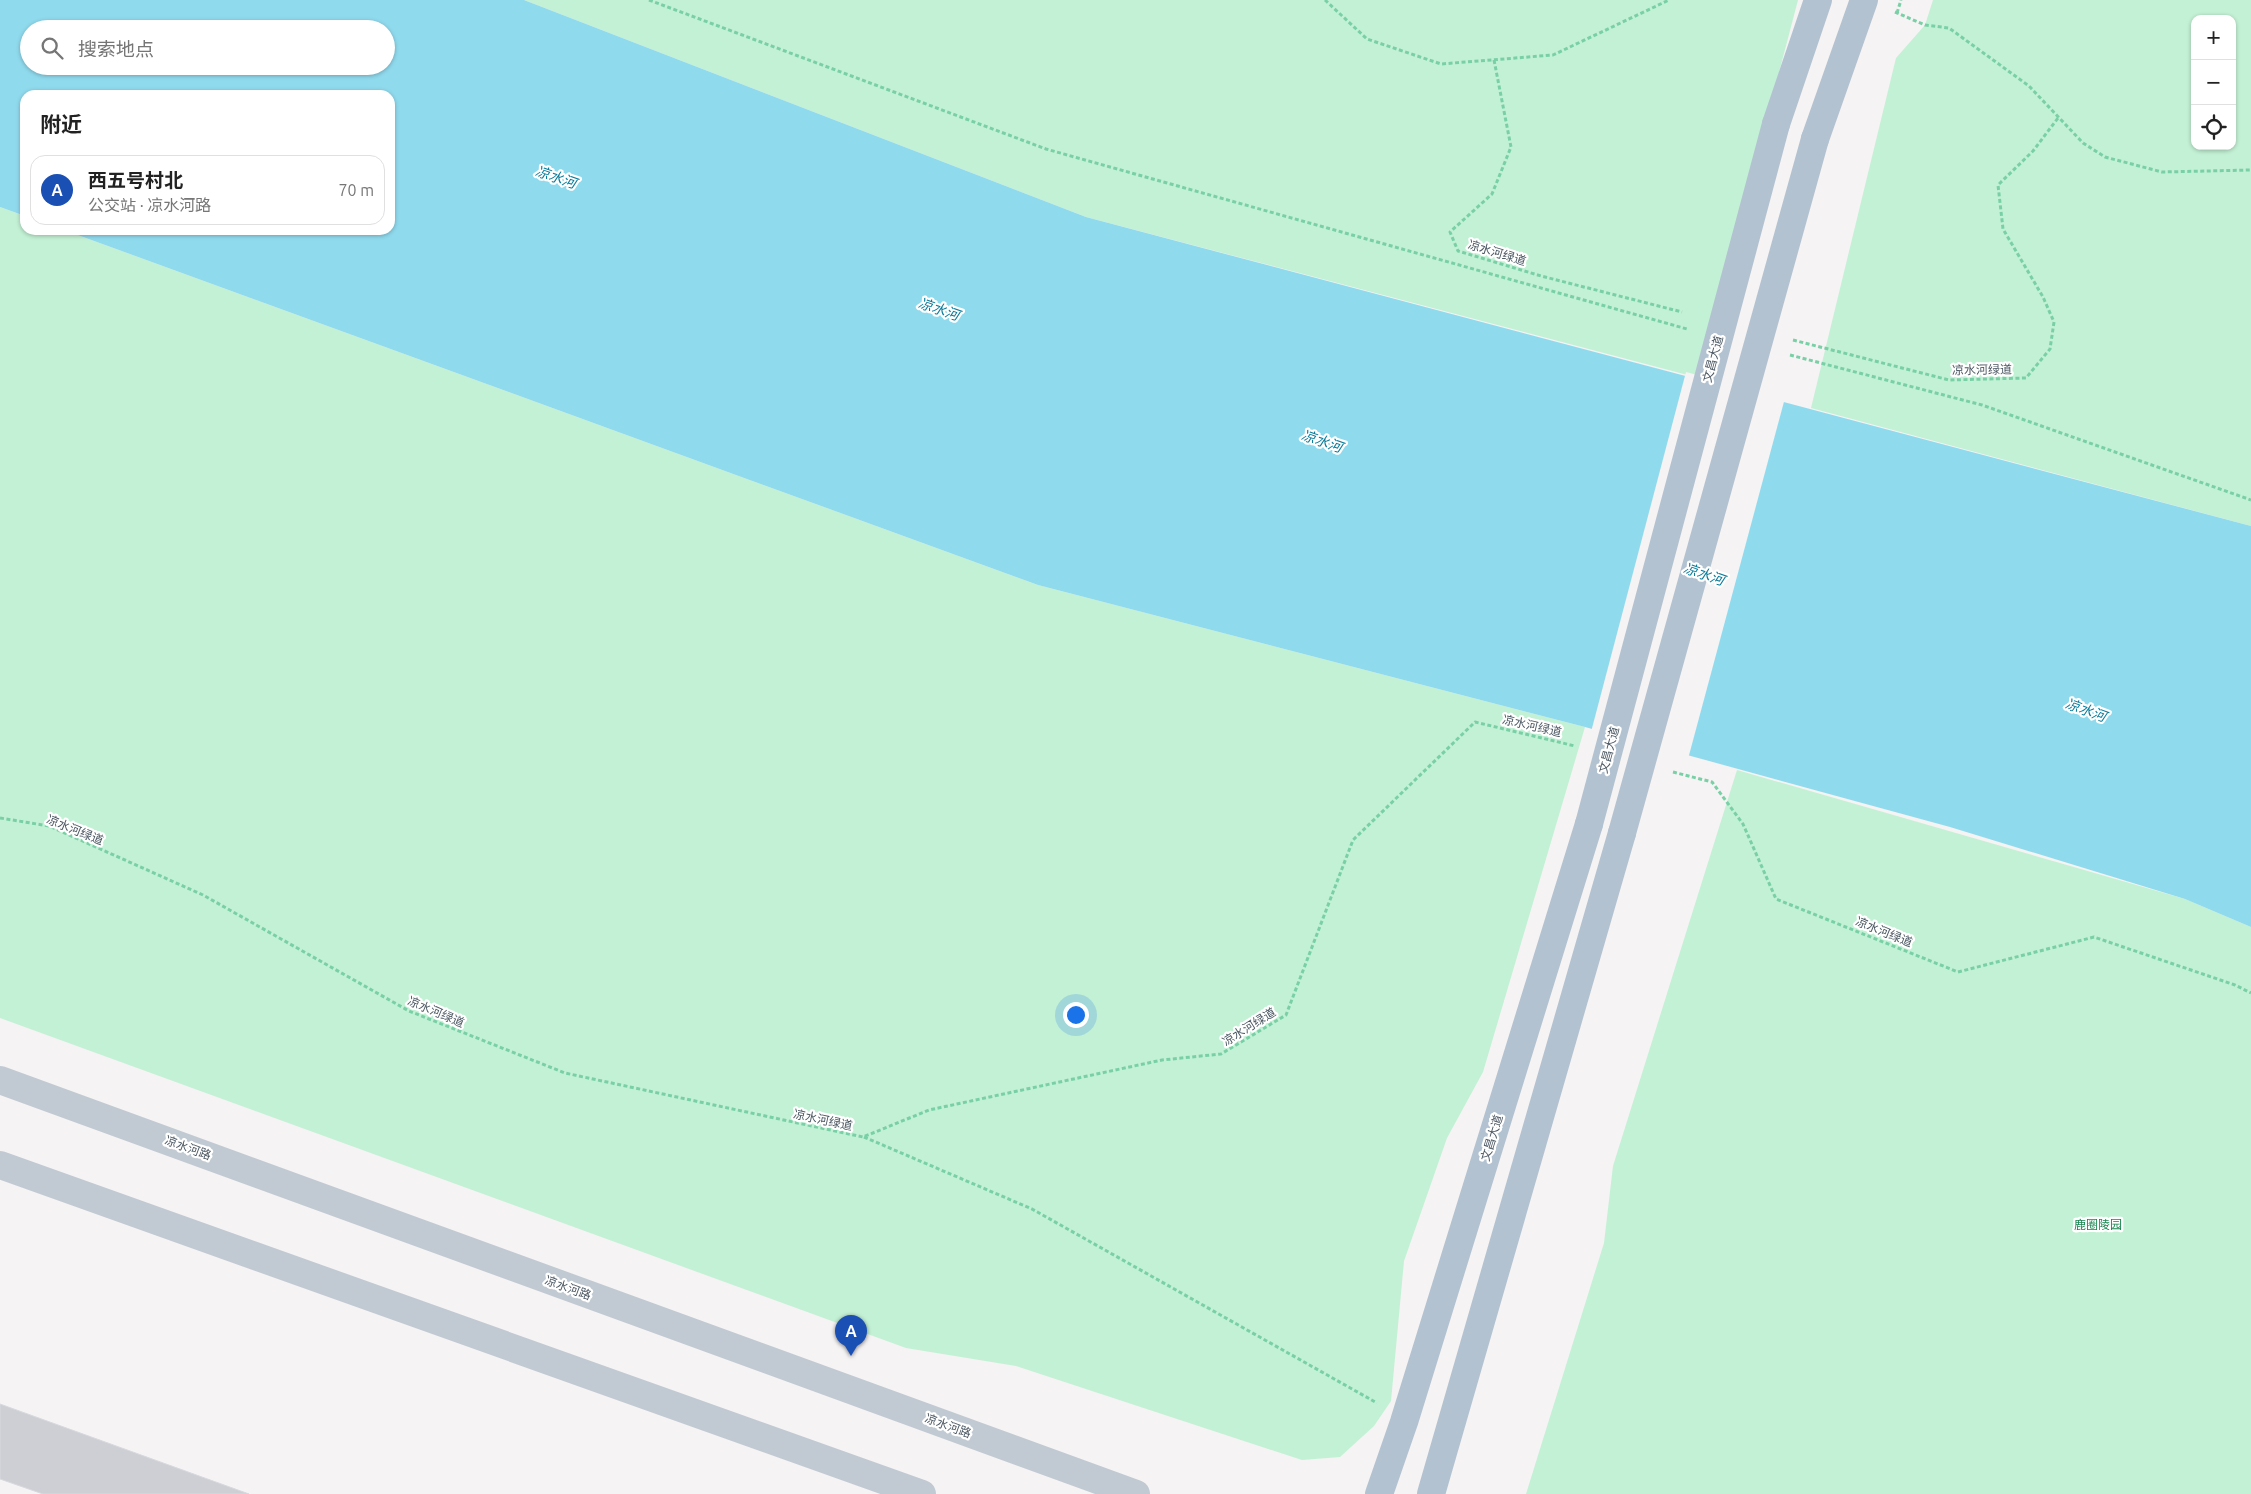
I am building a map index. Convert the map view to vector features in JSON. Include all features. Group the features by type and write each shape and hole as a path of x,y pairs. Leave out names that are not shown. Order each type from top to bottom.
{"main road":[{"name":"文昌大道","path":"1379,1494 1404,1422 1589,824 1776,124 1818,0"},
{"path":"1430,1494 1622,833 1815,139 1864,0"}],"street":[{"name":"凉水河路","path":"0,1080 1136,1494"},
{"path":"0,1165 922,1494"}],"path":[{"path":"649,0 1046,149 1692,330"},
{"path":"1326,0 1367,39 1441,64 1553,55 1669,0"},
{"path":"1864,0 1925,25 1949,28 2029,86 2083,143 2105,157 2162,172 2251,170"},
{"path":"1897,13 1901,0"},
{"name":"凉水河绿道","path":"1494,60 1510,147 1492,194 1450,232 1458,250 1541,276 1682,312"},
{"name":"凉水河绿道","path":"1787,338 1949,380 2026,378 2050,349 2054,322 2043,297 2003,229 1998,185 2033,151 2058,118"},
{"path":"1789,355 1982,405 2251,500"},
{"name":"凉水河绿道","path":"0,818 49,826 194,890 408,1012 565,1073 863,1137 929,1110 1162,1060 1222,1054 1286,1014 1353,840 1475,722 1581,748"},
{"name":"凉水河绿道","path":"1665,770 1712,782 1743,824 1776,899 1958,972 2094,937 2235,984 2251,992"},
{"path":"863,1137 1032,1209 1381,1405 1404,1422"}],"green space":[{"path":"524,0 1798,0 1699,378 1086,217"},
{"path":"1933,0 2251,0 2251,526 1811,408 1896,58 1925,25"},
{"path":"0,207 20,214 20,235 78,235 1038,585 1585,727 1483,1072 1447,1138 1404,1261 1391,1401 1374,1426 1340,1457 1302,1460 1016,1366 906,1348 0,1018"},
{"name":"鹿圈陵园","path":"1737,770 2185,899 2251,927 2251,1494 1526,1494 1604,1243 1613,1166"}],"water":[{"name":"凉水河","path":"0,0 524,0 1086,217 2251,526 2251,927 2185,899 1950,827 1585,727 1038,585 78,235 395,235 395,90 20,90 20,214 0,207"}],"pier":[{"path":"1686,372 1785,398 1688,759 1591,732"}],"building":[{"path":"0,1404 249,1494 43,1494 0,1479"}],"place":[{"name":"西五号村北","path":"851,1356"}]}
